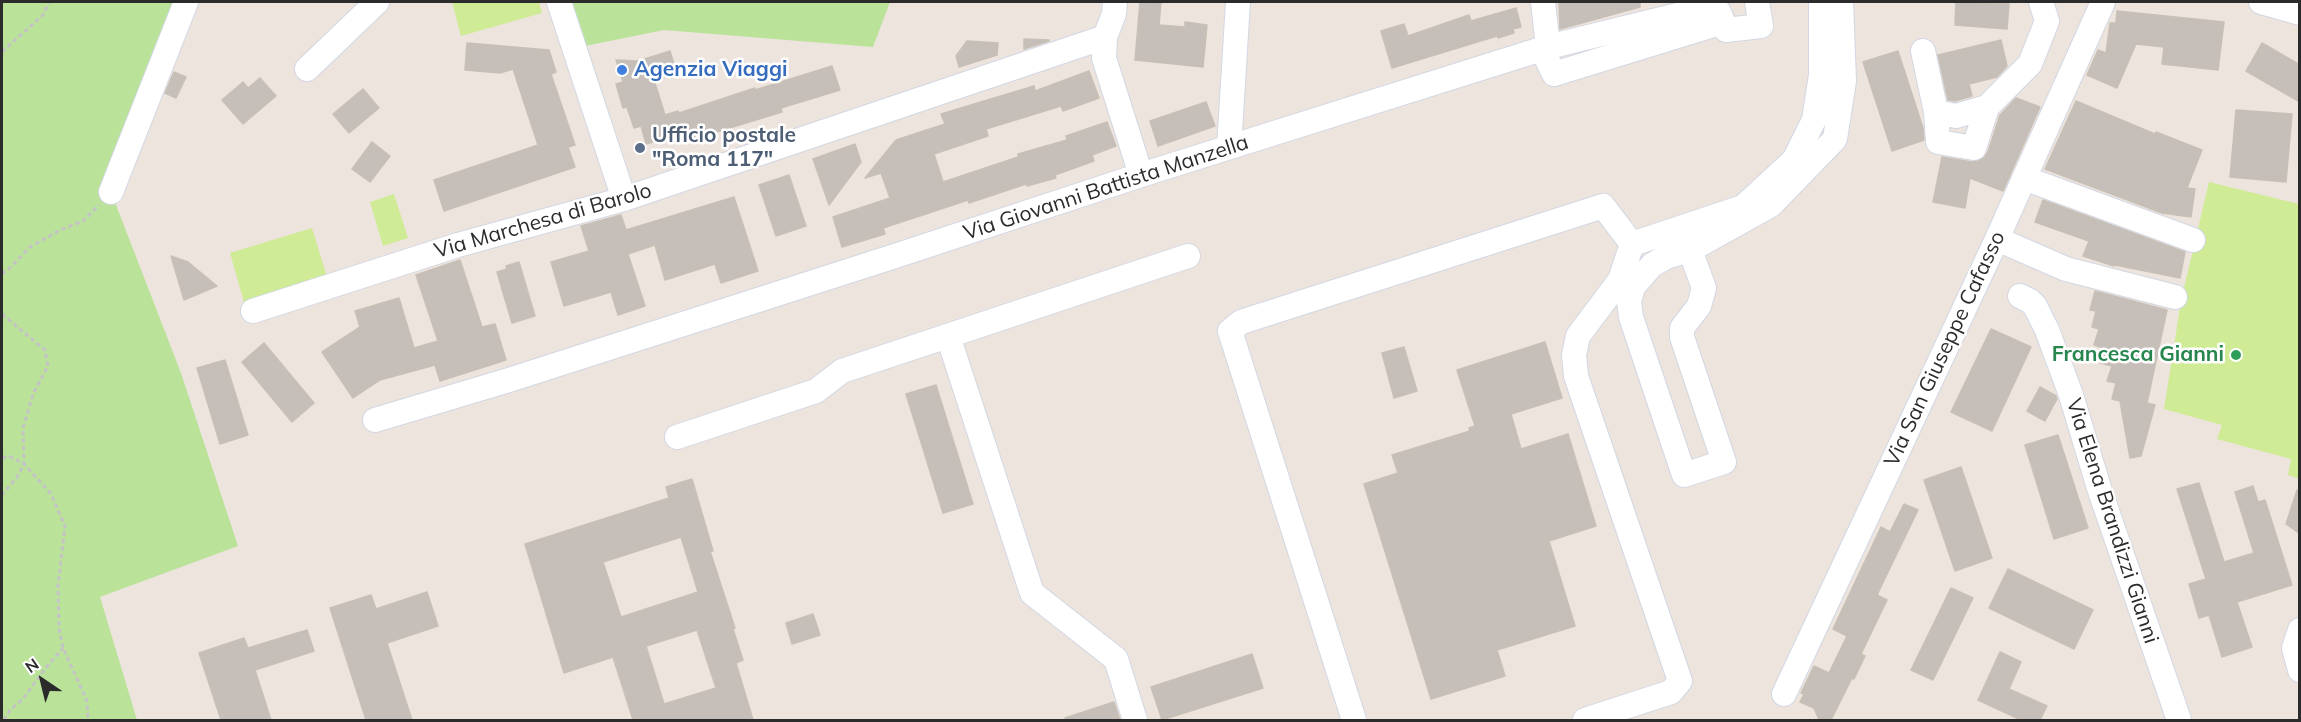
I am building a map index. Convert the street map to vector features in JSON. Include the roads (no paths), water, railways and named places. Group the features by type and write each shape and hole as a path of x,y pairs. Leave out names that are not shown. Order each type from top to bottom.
{"street":[{"path":"111,192 186,2"},
{"path":"307,69 377,2"},
{"path":"559,2 624,199"},
{"path":"1115,2 1114,14 1105,37 1104,58 1141,175"},
{"path":"1229,147 1238,2"},
{"path":"1543,2 1545,48 1554,74 1719,12 1726,30 1761,26 1757,2"},
{"name":"Via Giovanni Battista Manzella","path":"375,420 509,380 1141,175 1545,48 1698,10 1702,2"},
{"path":"1632,244 1743,207 1794,160 1814,120 1821,75 1821,2"},
{"path":"1690,250 1704,288 1699,306 1682,328 1682,337 1724,462 1684,475 1630,317 1629,302 1633,287 1652,265 1666,257 1690,250 1771,205 1835,139 1844,81 1841,2"},
{"path":"1923,51 1936,112 1938,142 1974,148 1987,107 2030,64 2047,21 2041,2"},
{"name":"Via San Giuseppe Cafasso","path":"1784,694 1997,239 2103,2"},
{"path":"2261,2 2300,13"},
{"name":"Via Marchesa di Barolo","path":"253,311 458,245 624,199 1105,37"},
{"path":"1936,112 1956,116 1987,107"},
{"path":"2024,178 2193,240"},
{"path":"1354,720 1230,331 1241,322 1603,206 1632,244"},
{"path":"1997,239 2066,269 2175,297"},
{"path":"1585,720 1671,693 1680,681 1576,376 1574,355 1578,336 1620,280 1632,244"},
{"path":"677,437 816,392 842,371 1188,256"},
{"name":"Via Elena Brandizzi Gianni","path":"2020,296 2035,306 2047,330 2071,395 2099,488 2179,720"},
{"path":"948,336 1032,593 1116,659 1135,720"},
{"path":"2300,630 2294,648 2300,670"}],"place":[{"name":"Agenzia Viaggi","path":"622,70"},
{"name":"Ufficio postale \"Roma 117\"","path":"640,148"},
{"name":"Francesca Gianni","path":"2236,355"}]}
